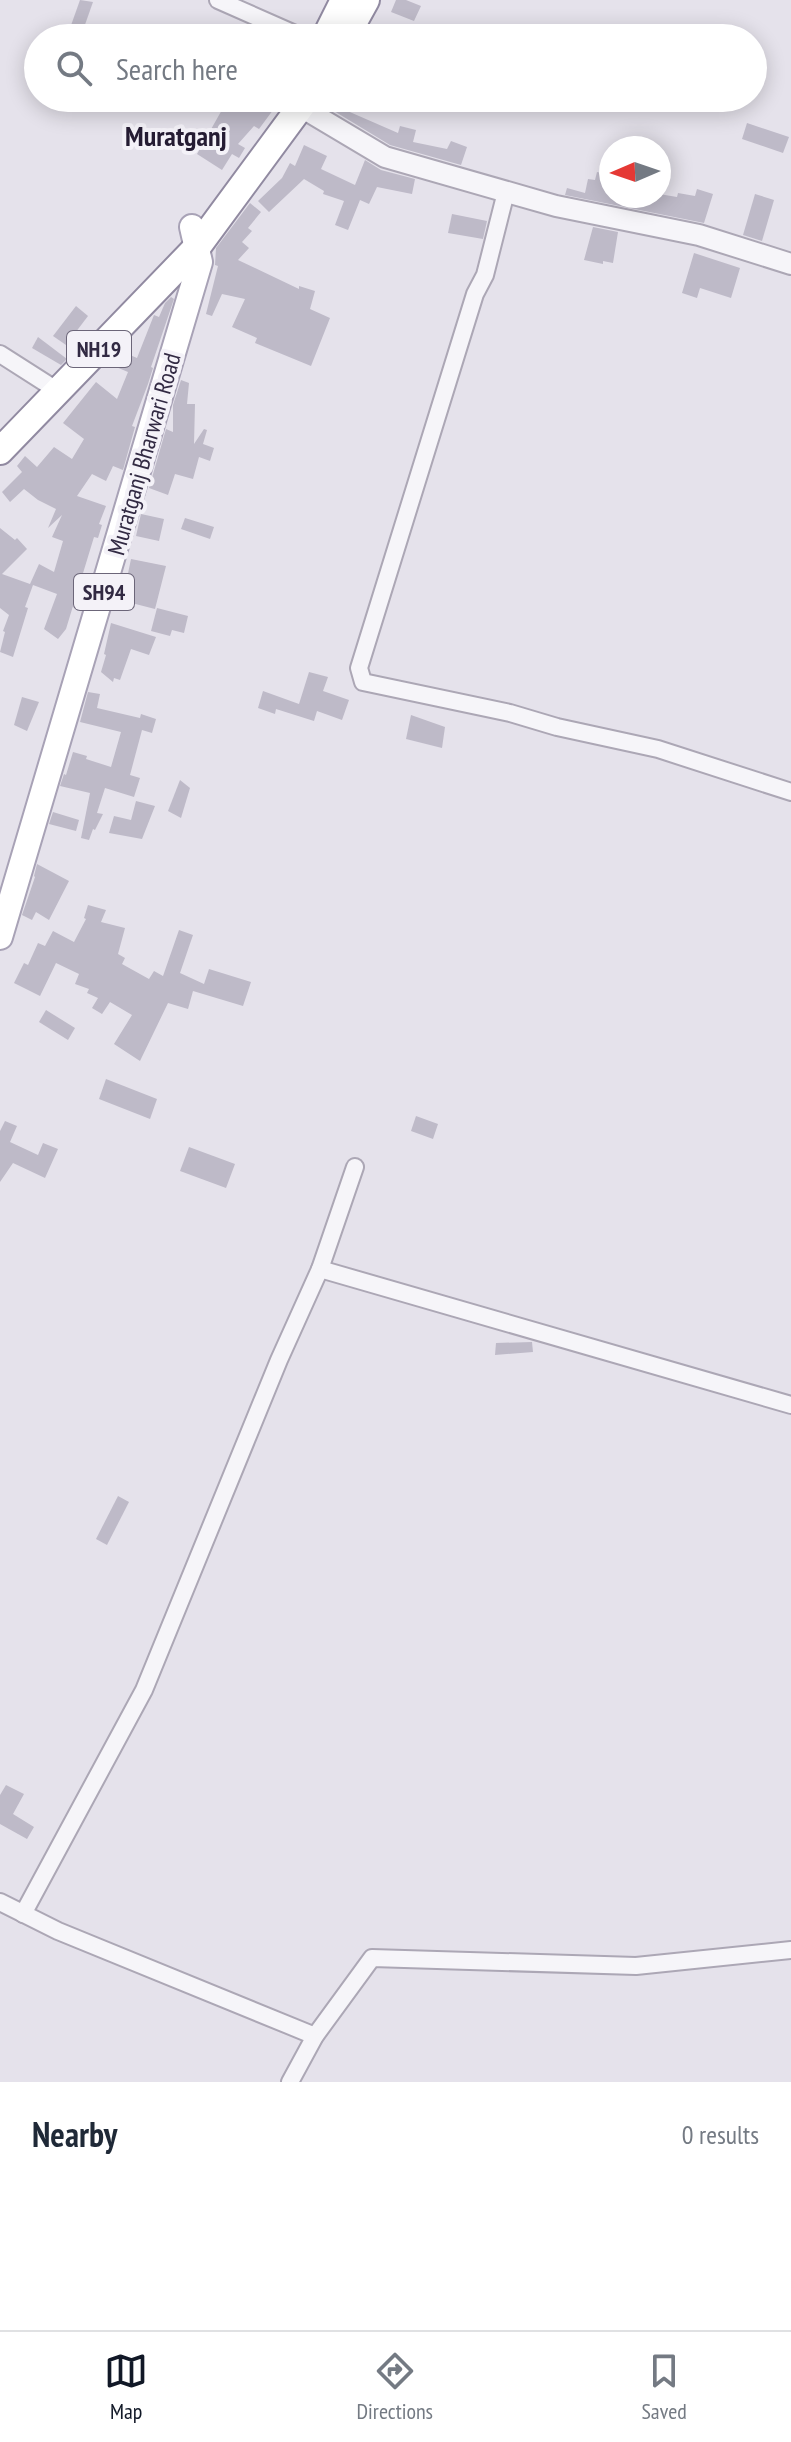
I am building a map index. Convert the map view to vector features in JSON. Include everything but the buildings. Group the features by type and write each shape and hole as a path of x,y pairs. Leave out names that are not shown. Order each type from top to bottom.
{"highway":[{"path":"332,24 344,0"},
{"path":"353,24 366,0"},
{"name":"NH19","path":"0,451 50,386 191,237 286,112"},
{"name":"NH19","path":"0,426 50,386"}],"main road":[{"name":"Muratganj Bharwari Road","path":"0,937 200,262 191,237"}],"street":[{"path":"218,0 272,24"},
{"path":"314,112 385,157 556,206 699,235 791,264"},
{"path":"506,192 485,275 475,294 359,668 363,682 658,749 791,792"},
{"path":"0,354 50,386"},
{"path":"23,1914 144,1690 279,1360 320,1269 355,1167"},
{"path":"320,1269 791,1405"},
{"path":"0,1902 72,1937 315,2036"},
{"path":"290,2082 315,2036 372,1958 636,1966 791,1950"}],"district":[{"name":"Muratganj","path":"176,135"}]}
